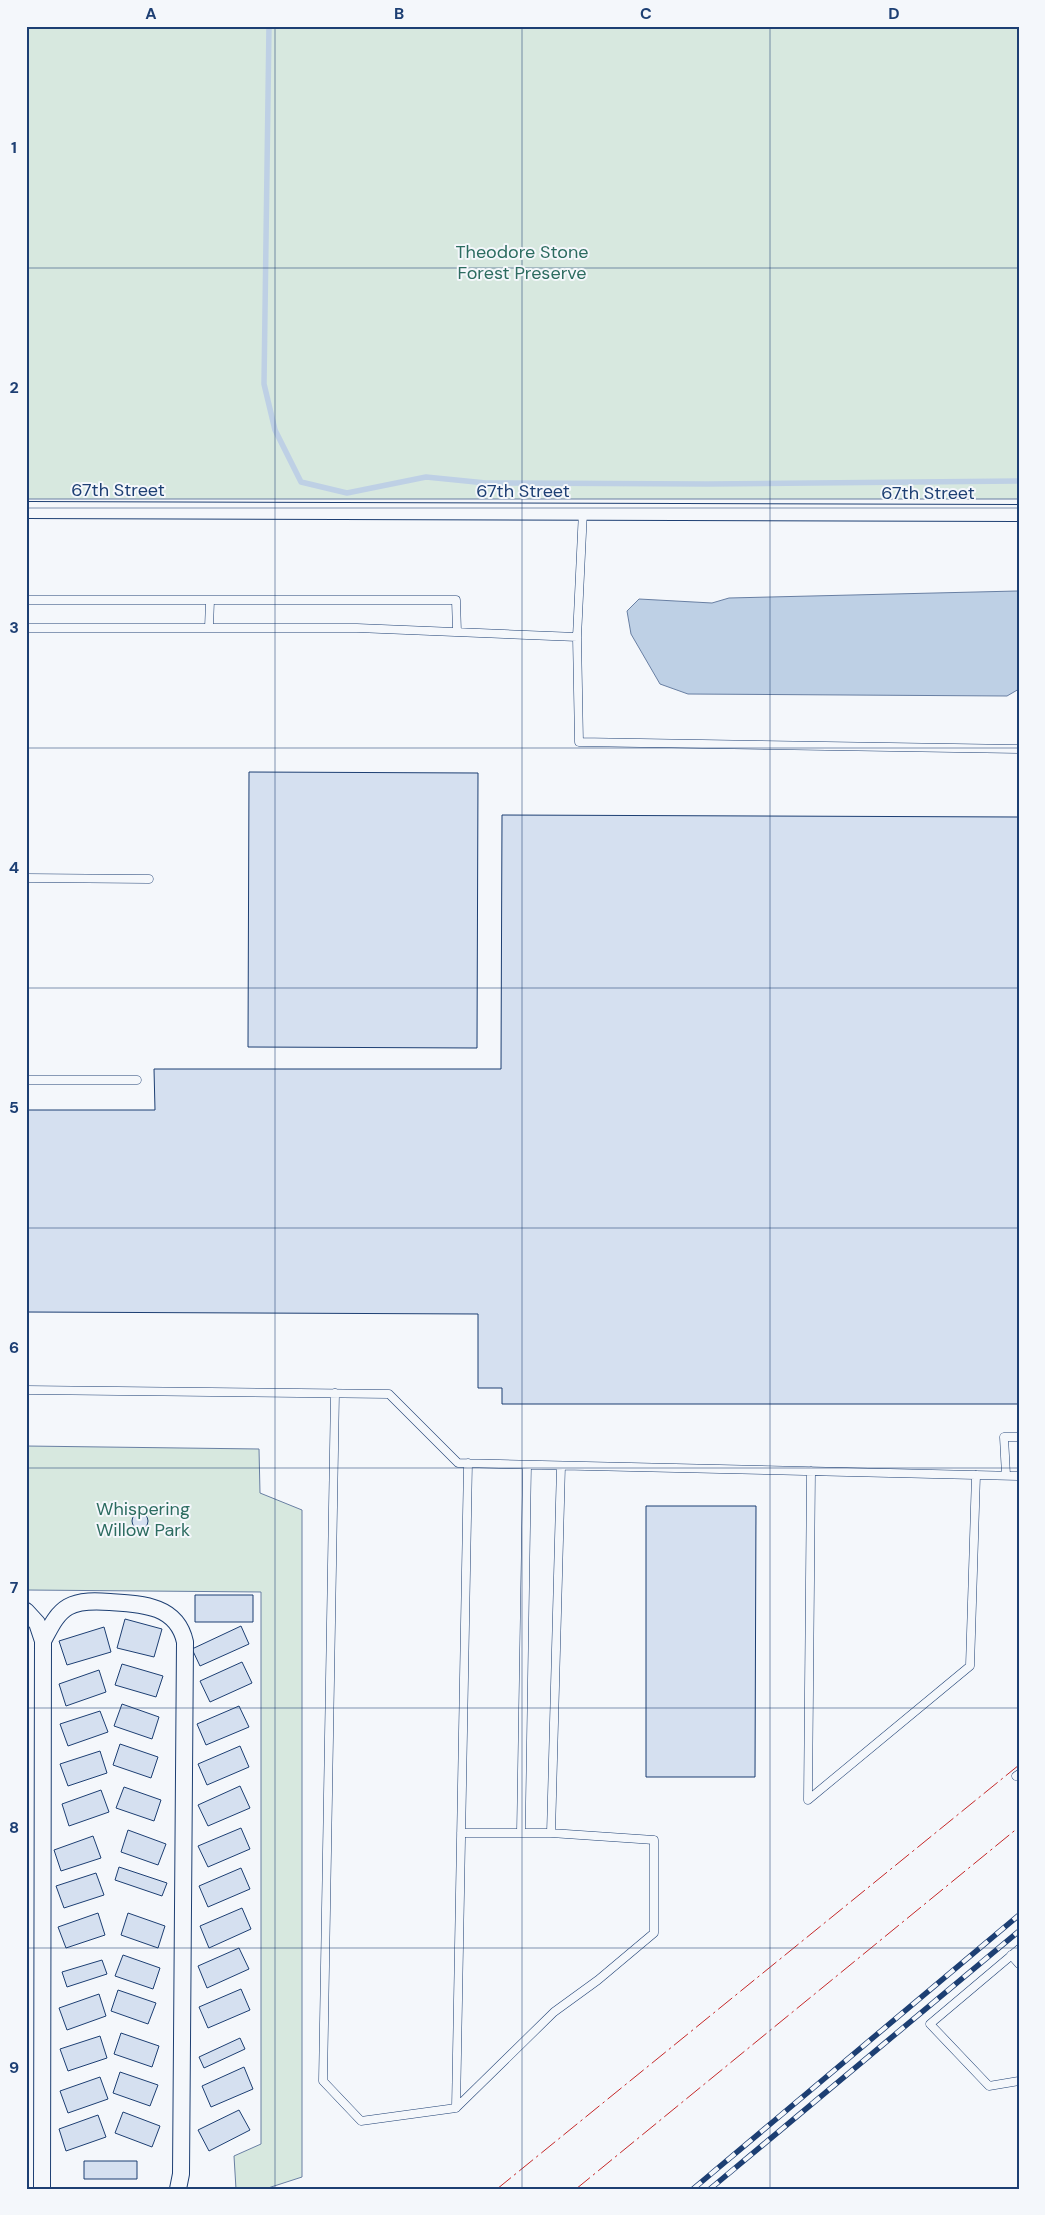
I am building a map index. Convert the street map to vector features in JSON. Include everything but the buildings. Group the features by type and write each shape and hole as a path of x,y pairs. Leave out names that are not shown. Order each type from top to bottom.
{"street":[{"name":"67th Street","path":"26,510 1019,513"},
{"path":"43,1641 60,1613 70,1606 98,1601 136,1603 152,1606 173,1619 182,1628 185,1642 181,2174 178,2189"},
{"path":"26,1611 37,1624 43,1641 42,2189"}],"lane":[{"path":"583,512 577,637 579,742 1019,749"},
{"path":"26,600 456,600 457,632"},
{"path":"208,628 210,600"},
{"path":"26,628 357,628 577,637"},
{"path":"26,878 149,879"},
{"path":"26,1080 137,1080"},
{"path":"26,1390 389,1394 458,1463 468,1464 1019,1476"},
{"path":"335,1393 323,2081 361,2121 456,2108 554,2012 598,1980 654,1932 654,1840 551,1833 462,1833"},
{"path":"1006,1475 1004,1437 1019,1437"},
{"path":"456,2108 468,1464"},
{"path":"521,1833 527,1465"},
{"path":"551,1833 561,1466"},
{"path":"811,1471 808,1800 970,1666 976,1475"},
{"path":"1019,1949 930,2024 989,2086 1019,2081"},
{"path":"1011,1955 1019,1964"}],"green space":[{"name":"Theodore Stone Forest Preserve","path":"26,26 1019,26 1019,499 26,499"},
{"name":"Whispering Willow Park","path":"26,1446 259,1449 260,1493 302,1510 302,2177 265,2189 236,2189 234,2156 261,2144 261,1592 26,1590"}],"water":[{"path":"1019,592 1019,689 1007,696 688,694 660,684 631,634 627,611 639,599 712,603 729,598"}],"waterway":[{"path":"269,26 264,384 275,430 301,482 347,493 426,477 486,483 707,484 1019,481"}],"railway":[{"path":"693,2189 1019,1915"},
{"path":"710,2189 1019,1931"}],"power":[{"path":"497,2189 1019,1765"},
{"path":"576,2189 1019,1827"}]}
